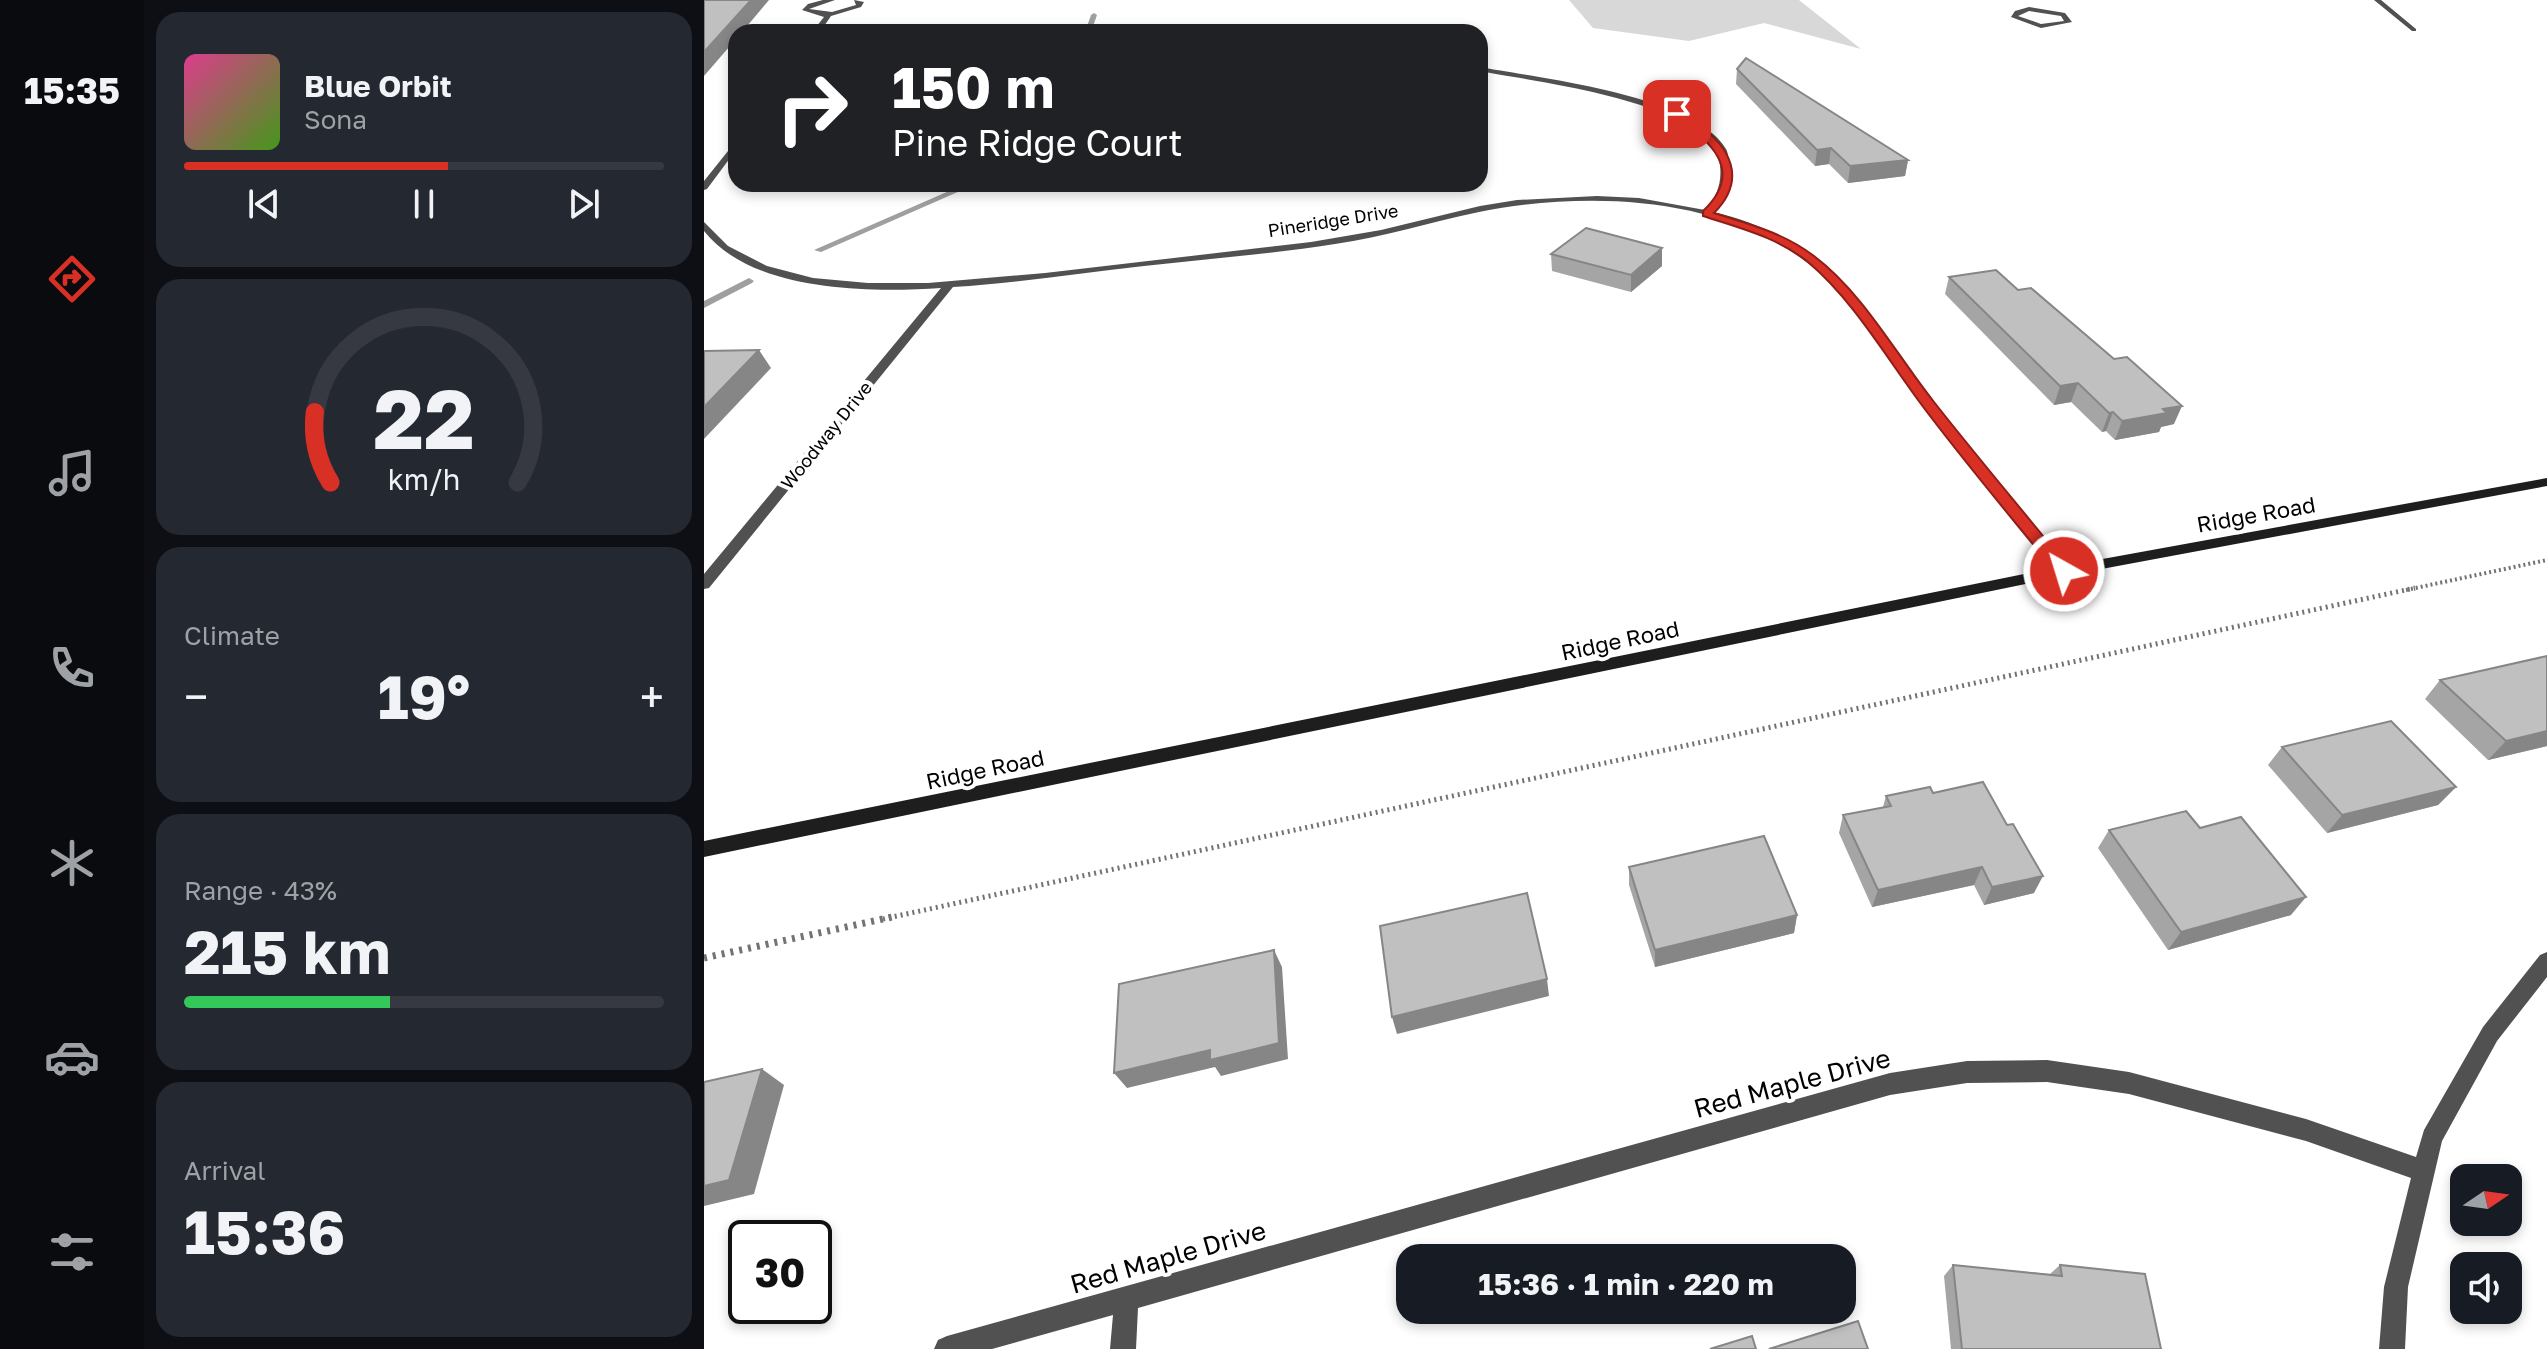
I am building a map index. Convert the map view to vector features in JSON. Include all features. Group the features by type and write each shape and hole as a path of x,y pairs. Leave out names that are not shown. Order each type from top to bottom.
{"street":[{"path":"832,0 810,5 805,10 812,14 829,14 854,9 862,4 857,0"},
{"path":"2013,0 2029,9 2056,12 2068,17 2069,22 2041,26 2014,17 2017,12 2029,9"},
{"path":"2377,0 2414,30"},
{"path":"822,24 829,14"},
{"path":"1488,71 1628,97 1657,106 1694,124 1720,149 1728,167 1720,201 1706,214"},
{"path":"704,187 728,155"},
{"name":"Pineridge Drive","path":"704,225 723,247 761,268 849,284 949,285 1366,236 1480,209 1547,201 1622,200 1706,214 1784,242 1811,259 1840,286 1929,406 2064,571"},
{"name":"Woodway Drive","path":"704,584 949,285"},
{"name":"Ridge Road","path":"704,849 2064,571 2547,482"},
{"path":"2392,1349 2396,1287 2432,1138 2490,1034 2547,961"},
{"name":"Red Maple Drive","path":"947,1349 1890,1084 1967,1072 2047,1071 2129,1083 2306,1130 2422,1170"},
{"path":"1123,1349 1126,1298"}],"path":[{"path":"704,958 2547,560"}],"shaded area":[{"path":"1569,0 1799,0 1861,49 1764,23 1689,41 1593,28"}],"building":[{"path":"704,0 751,0 728,24 704,52"},
{"path":"1746,58 1908,160 1850,166 1831,148 1817,150 1737,69"},
{"path":"1586,228 1662,248 1631,275 1551,254"},
{"path":"1996,270 2018,290 2031,288 2114,359 2127,357 2182,406 2163,409 2167,413 2122,421 2113,412 2109,413 2078,383 2060,386 1949,277"},
{"path":"759,350 704,407 704,351"},
{"path":"2547,656 2547,731 2506,741 2440,680"},
{"path":"2391,721 2456,787 2342,815 2282,747"},
{"path":"1983,782 2007,825 2013,824 2043,876 1992,887 1982,867 1878,890 1843,815 1891,806 1886,796 1930,787 1933,793"},
{"path":"2186,811 2200,828 2241,817 2306,897 2181,932 2109,830"},
{"path":"1764,836 1797,915 1655,950 1629,867"},
{"path":"1527,893 1547,979 1392,1017 1380,926"},
{"path":"1274,950 1279,1043 1210,1060 1210,1050 1114,1073 1119,984"},
{"path":"762,1069 729,1180 704,1186 704,1082"},
{"path":"1953,1265 2062,1276 2060,1265 2145,1274 2161,1349 1962,1349"},
{"path":"1856,1324 1868,1349 1769,1349"},
{"path":"1752,1336 1756,1349 1710,1349"}],"waterway":[{"path":"1091,24 1094,15"},
{"path":"818,250 953,192"},
{"path":"704,305 749,281"}],"route":[{"path":"1677,114 1707,135 1720,149 1728,167 1720,201 1706,214 1766,233 1791,246 1811,259 1840,286 1929,406 2064,571"}]}
